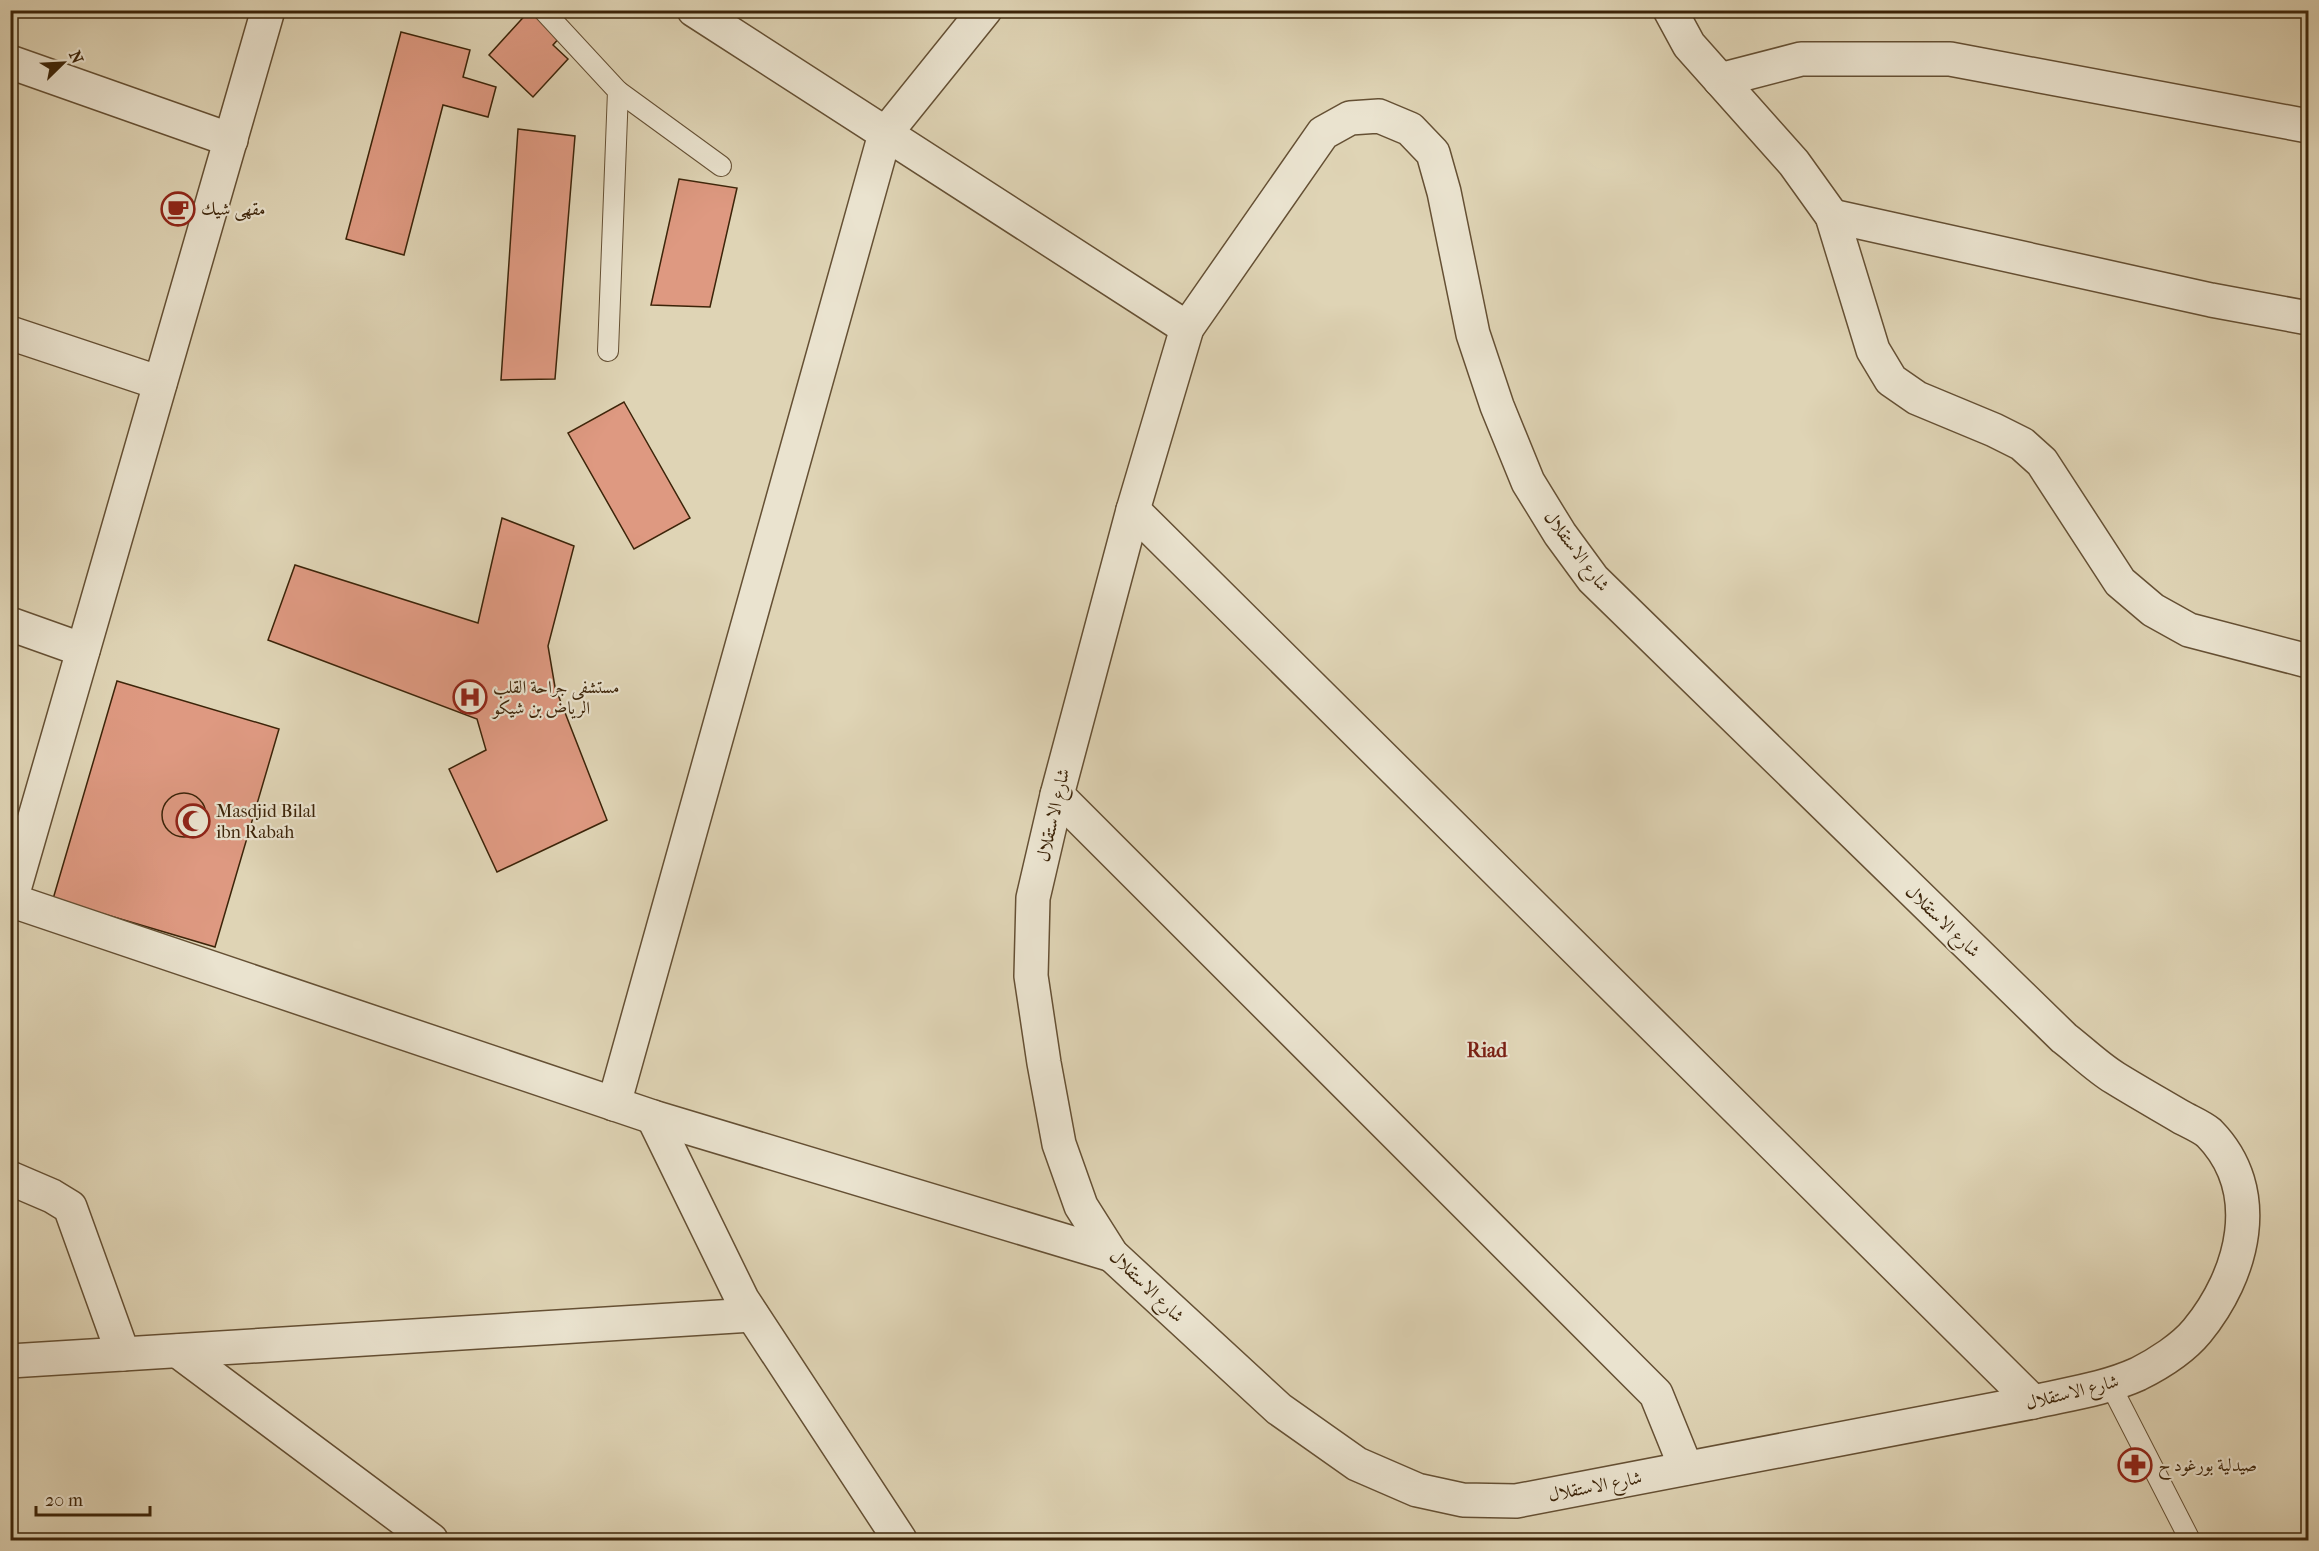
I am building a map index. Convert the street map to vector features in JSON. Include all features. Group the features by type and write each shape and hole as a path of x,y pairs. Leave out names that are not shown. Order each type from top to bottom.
{"street":[{"path":"268,10 11,900 653,1117 1112,1255"},
{"path":"694,10 1186,328"},
{"path":"614,1104 885,134 986,10"},
{"path":"1670,10 1689,45 1794,163 1832,216 1873,350 1891,380 1917,398 2022,444 2042,462 2120,582 2153,610 2189,630 2308,661"},
{"path":"1720,80 1801,59 1950,59 2308,126"},
{"path":"10,62 231,140"},
{"name":"شارع الاستقلال","path":"1378,117 1410,129 1433,153 1444,192 1473,334 1497,406 1528,482 1560,534 1593,579 2064,1038 2112,1076 2208,1132 2229,1160 2244,1199 2244,1227 2233,1267 2221,1298 2195,1333 2166,1357 2139,1373 2110,1384 2033,1402 1516,1501 1463,1500 1417,1490 1357,1464 1279,1409 1112,1255 1081,1206 1059,1144 1044,1063 1031,976 1033,898 1057,795 1133,510 1186,328 1323,133 1350,118 1378,117"},
{"path":"1832,216 2211,300 2308,318"},
{"path":"10,333 160,383"},
{"path":"1133,510 2033,1402"},
{"path":"10,624 83,650"},
{"path":"1057,795 1656,1394 1686,1468"},
{"path":"653,1117 742,1299 900,1540"},
{"path":"10,1178 52,1196 70,1207 123,1354"},
{"path":"10,1361 752,1315"},
{"path":"178,1351 431,1540"}],"lane":[{"path":"543,10 618,91 721,166"},
{"path":"608,351 618,91"},
{"path":"2110,1384 2190,1540"}],"building":[{"path":"530,10 533,10 561,36 553,45 568,59 533,97 489,55"},
{"path":"401,32 470,50 463,77 496,87 488,117 443,105 404,255 346,239"},
{"path":"518,129 575,136 555,379 501,380"},
{"path":"679,179 737,188 710,307 651,305"},
{"path":"624,402 690,518 634,549 568,433"},
{"path":"502,518 574,546 548,646 555,687 607,820 497,872 449,769 486,750 477,719 268,640 295,565 478,623"},
{"path":"117,681 279,729 215,947 53,899"},
{"path":"184,793 199,800 206,815 199,830 184,837 169,830 162,815 169,800"}],"place":[{"name":"مقهى شيك","path":"178,209"},
{"name":"مستشفى جراحة القلب الرياض بن شيكو","path":"470,697"},
{"name":"Masdjid Bilal ibn Rabah","path":"193,821"},
{"name":"صيدلية بورغود ح","path":"2135,1465"}],"district":[{"name":"Riad","path":"1487,1050"}]}
